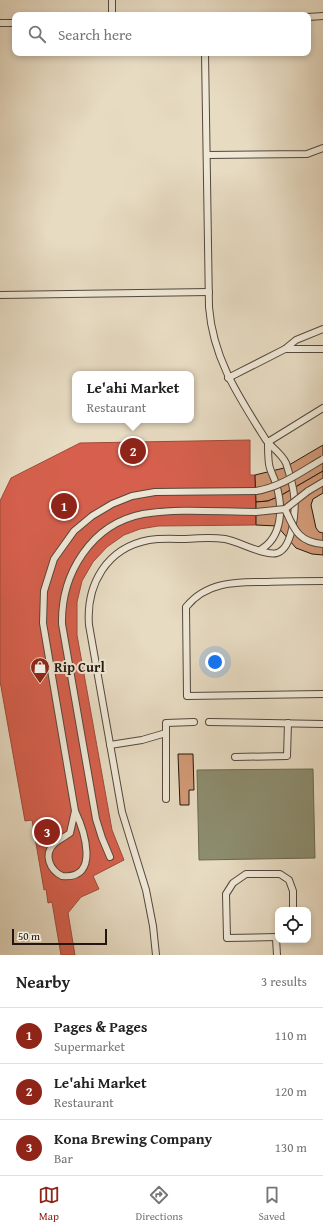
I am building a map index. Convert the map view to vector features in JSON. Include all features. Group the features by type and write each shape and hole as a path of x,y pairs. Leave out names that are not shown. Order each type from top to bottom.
{"lane":[{"path":"112,0 112,12"},
{"path":"311,17 323,16"},
{"path":"0,23 12,23"},
{"path":"156,955 149,907 141,874 124,822 89,626 88,609 94,583 101,571 123,550 154,539 226,539 270,554 277,554 285,548 288,543 294,514 294,496 284,458 268,442 228,378 213,336 209,292 205,56"},
{"path":"207,155 307,154 323,148"},
{"path":"0,295 209,292"},
{"path":"228,378 285,350 296,340 323,329"},
{"path":"285,350 323,349"},
{"path":"268,442 323,408"},
{"path":"260,550 269,545 273,540 280,512 280,499 269,464 268,442"},
{"path":"74,810 70,833 52,845 48,856 52,868 62,876 75,875 80,872 86,862 86,848 81,825 74,810 43,623 44,591 54,559 82,524 102,509 122,500 155,492 256,492 274,488 323,459"},
{"path":"110,857 96,819 62,624 64,596 72,572 78,560 96,538 115,524 132,517 168,512 256,512 284,509 299,497 323,482"},
{"path":"284,509 300,536 309,542 323,544"},
{"path":"323,581 237,582 219,585 208,589 192,599 186,607 186,614 187,696 323,694"},
{"path":"166,799 166,723 194,722"},
{"path":"209,722 323,724"},
{"path":"235,757 288,756 288,723"},
{"path":"110,745 142,740 166,733"},
{"path":"275,938 227,938 226,894 233,883 246,874 280,874 289,880 291,885 293,891 293,907"},
{"path":"277,943 277,955"}],"building: Shops":[{"path":"250,440 250,475 255,475 256,525 158,526 140,529 124,535 107,547 93,562 82,581 77,602 77,635 112,830 124,860 93,876 99,889 81,897 68,913 75,955 61,955 52,902 48,903 46,889 44,890 32,820 25,821 0,681 0,501 11,478 80,443"}],"building: Industry":[{"path":"313,769 315,858 199,860 197,770"}],"building: Other":[{"path":"323,445 323,471 280,496 268,501 256,502 255,475 284,468"},
{"path":"323,471 323,493 313,499 311,505 316,528 319,532 323,533 323,555 312,554 296,548 277,526 256,525 256,502 268,501 280,496"},
{"path":"178,754 193,754 194,790 189,790 189,805 180,805"}],"place":[{"name":"Le'ahi Market","path":"133,451"},
{"name":"Pages & Pages","path":"64,506"},
{"name":"Rip Curl","path":"40,684"},
{"name":"Kona Brewing Company","path":"47,832"}]}
